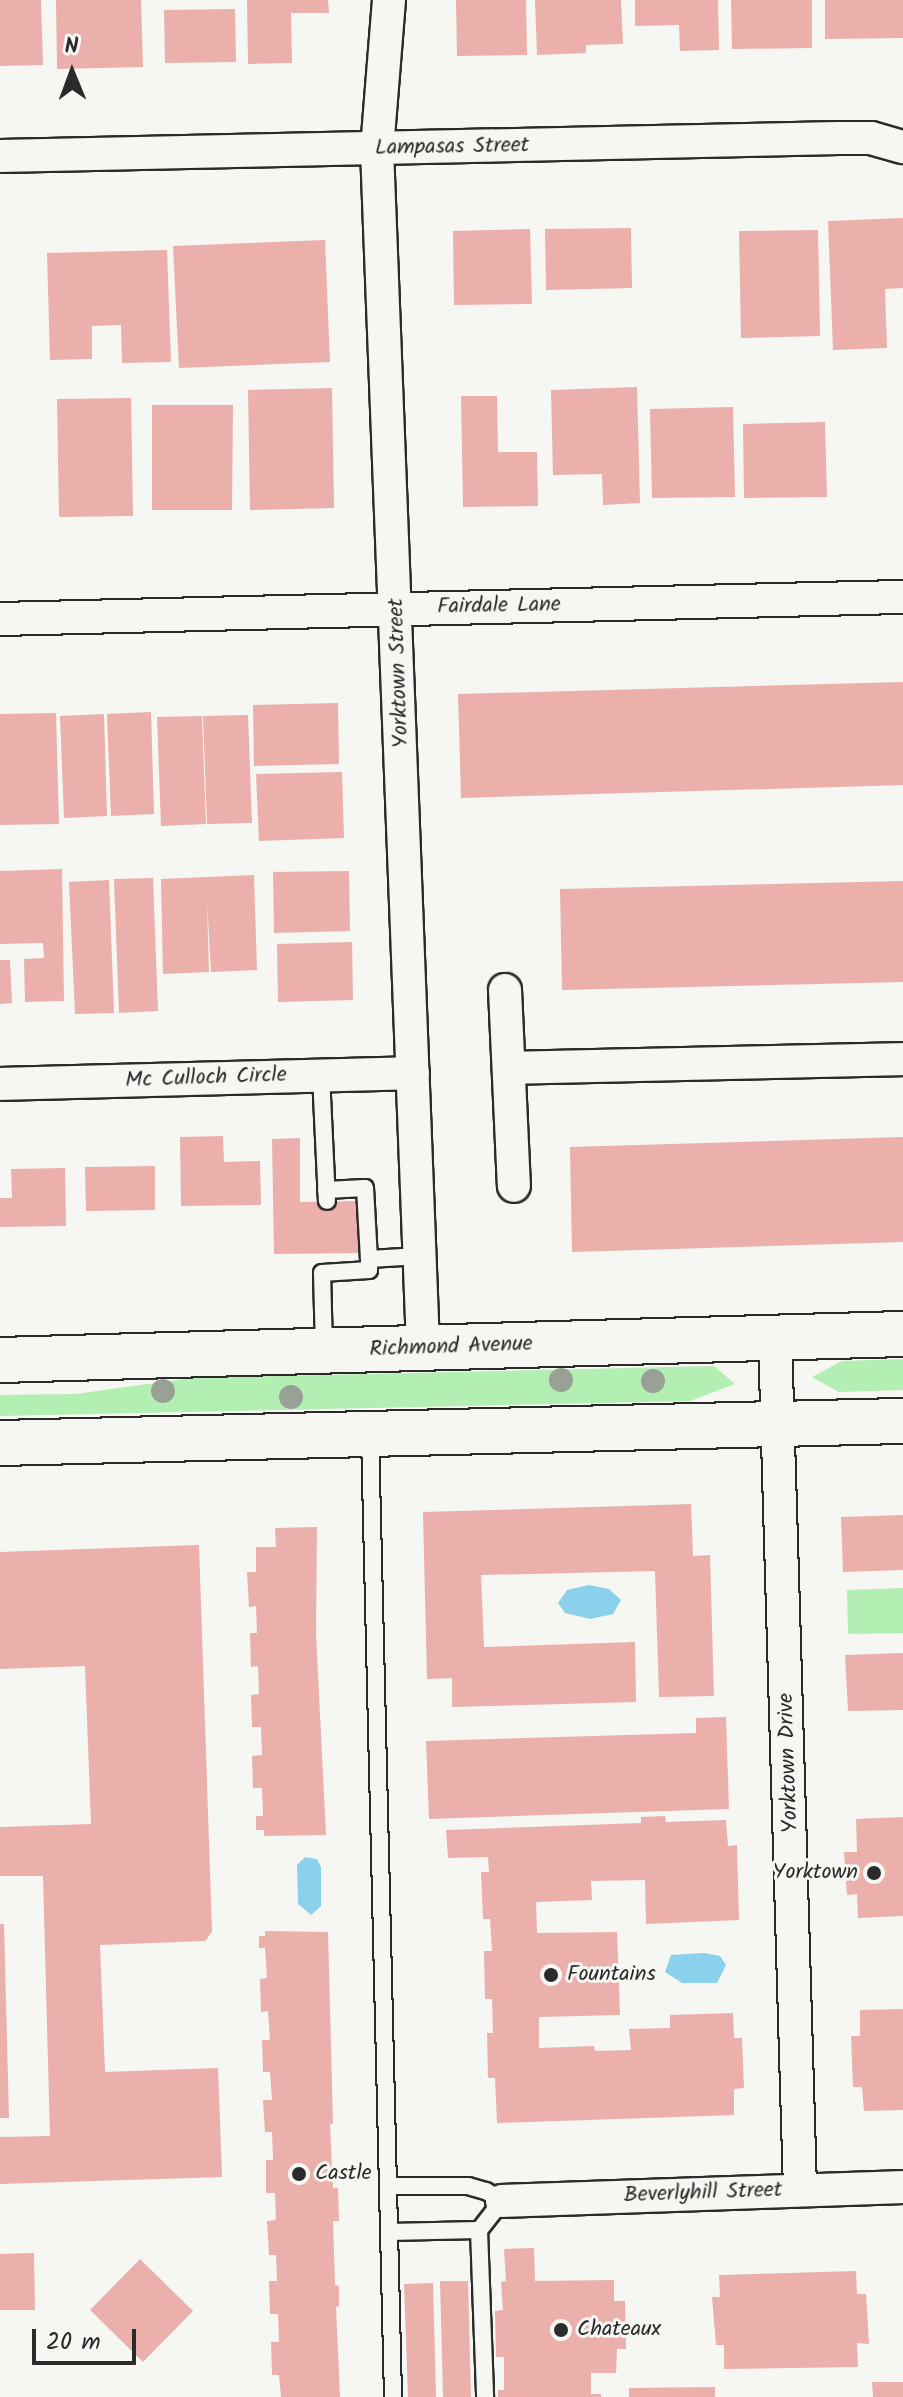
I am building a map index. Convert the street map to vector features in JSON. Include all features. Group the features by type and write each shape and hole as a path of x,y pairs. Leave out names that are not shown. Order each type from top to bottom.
{"main road":[{"name":"Richmond Avenue","path":"0,1360 903,1334"},
{"path":"0,1443 903,1421"}],"street":[{"name":"Yorktown Street","path":"389,0 377,149 423,1347"},
{"name":"Lampasas Street","path":"0,156 839,138 871,138 903,147"},
{"name":"Fairdale Lane","path":"0,619 903,597"},
{"path":"505,990 514,1186"},
{"path":"509,1068 903,1059"},
{"name":"Mc Culloch Circle","path":"0,1084 413,1073"},
{"name":"Yorktown Drive","path":"775,1337 800,2189"},
{"name":"Beverlyhill Street","path":"502,2201 903,2187"}],"lane":[{"path":"321,1075 326,1196 365,1188 369,1259 369,1270 322,1273 324,1350"},
{"path":"329,1253 330,1273"},
{"path":"369,1259 420,1256"},
{"path":"370,1434 393,2397"},
{"path":"388,2186 468,2186 486,2191 502,2201 479,2230 485,2397"},
{"path":"389,2232 479,2230"}],"green space":[{"path":"903,1359 903,1390 839,1392 812,1377 842,1361"},
{"path":"714,1366 735,1384 690,1401 0,1416 0,1395 75,1394 191,1378"},
{"path":"903,1588 903,1633 848,1634 847,1590"}],"water":[{"path":"589,1585 609,1589 621,1600 613,1614 590,1619 565,1613 558,1603 567,1590"},
{"path":"305,1857 317,1859 321,1867 321,1906 311,1915 298,1904 297,1865"},
{"path":"704,1953 720,1956 726,1965 717,1983 682,1983 665,1972 671,1955"}],"building":[{"path":"0,0 41,0 43,65 0,66"},
{"path":"56,0 141,0 143,67 57,69"},
{"path":"247,0 328,0 329,13 291,13 292,63 248,64"},
{"path":"456,0 526,0 527,55 457,56"},
{"path":"535,0 621,0 623,44 586,45 586,53 537,55"},
{"path":"635,0 718,0 719,50 680,51 679,25 635,26"},
{"path":"731,0 812,0 812,48 732,49"},
{"path":"825,0 903,0 903,38 825,39"},
{"path":"235,9 236,62 165,63 164,10"},
{"path":"903,218 903,288 885,289 887,348 833,350 828,221"},
{"path":"631,228 632,288 546,290 545,229"},
{"path":"530,229 532,304 454,305 453,231"},
{"path":"818,230 820,336 741,338 739,231"},
{"path":"325,240 330,362 179,368 173,246"},
{"path":"167,250 171,362 122,363 121,325 92,326 92,359 50,360 47,253"},
{"path":"637,387 640,503 603,505 602,474 553,475 551,390"},
{"path":"332,388 334,508 250,510 248,390"},
{"path":"461,396 497,396 498,452 537,452 538,506 463,507"},
{"path":"131,398 133,516 59,517 57,399"},
{"path":"152,405 233,405 232,510 152,510"},
{"path":"733,407 735,497 652,498 650,409"},
{"path":"825,422 827,497 744,498 743,424"},
{"path":"903,682 903,785 461,798 458,694"},
{"path":"338,703 339,764 254,766 253,705"},
{"path":"151,712 154,814 111,816 107,714"},
{"path":"56,713 59,824 0,825 0,714"},
{"path":"104,714 107,816 64,818 60,716"},
{"path":"248,715 252,823 207,824 203,716"},
{"path":"202,716 206,824 161,826 157,717"},
{"path":"342,772 344,838 259,841 256,774"},
{"path":"62,869 64,1001 25,1002 24,959 44,958 43,943 0,944 0,871"},
{"path":"349,871 350,931 274,933 273,872"},
{"path":"254,875 257,970 211,972 207,902 209,972 163,974 161,879"},
{"path":"153,878 158,1011 119,1013 114,879"},
{"path":"109,880 114,1013 75,1014 69,882"},
{"path":"903,881 903,982 562,990 560,889"},
{"path":"352,942 353,1000 278,1002 277,944"},
{"path":"0,960 10,960 12,1003 0,1004"},
{"path":"223,1136 224,1162 260,1161 261,1205 181,1206 180,1137"},
{"path":"903,1137 903,1242 572,1252 570,1147"},
{"path":"300,1138 300,1202 360,1201 361,1253 274,1254 272,1139"},
{"path":"155,1166 155,1210 86,1211 85,1167"},
{"path":"65,1168 66,1226 0,1227 0,1198 12,1198 11,1169"},
{"path":"691,1504 693,1556 710,1555 714,1696 659,1697 655,1571 481,1575 484,1647 635,1642 636,1702 452,1707 452,1678 427,1679 423,1512"},
{"path":"903,1515 903,1570 843,1572 841,1517"},
{"path":"317,1527 316,1634 326,1835 264,1836 264,1830 256,1830 256,1816 263,1816 262,1788 253,1788 252,1756 262,1755 261,1727 252,1727 251,1695 259,1694 258,1666 251,1667 250,1633 257,1633 256,1606 249,1607 247,1572 256,1572 256,1547 276,1547 275,1528"},
{"path":"199,1545 212,1932 205,1941 100,1945 105,2072 218,2068 222,2177 0,2184 0,2137 50,2136 43,1876 0,1876 0,1827 91,1824 85,1666 0,1669 0,1552"},
{"path":"903,1653 903,1710 848,1711 845,1655"},
{"path":"726,1717 729,1809 429,1819 426,1741 696,1733 696,1718"},
{"name":"Fountains","path":"665,1816 666,1822 726,1820 728,1846 737,1845 739,1920 646,1924 645,1880 591,1881 592,1900 536,1902 537,1933 617,1932 620,2015 539,2017 539,2048 594,2046 595,2051 631,2050 629,2029 670,2028 670,2015 733,2013 734,2038 742,2038 744,2088 734,2089 734,2115 497,2123 495,2078 488,2078 487,2033 493,2033 492,1999 485,1999 484,1951 492,1951 490,1919 483,1919 481,1872 489,1872 488,1857 448,1858 446,1830 641,1823 641,1817"},
{"name":"Yorktown","path":"903,1817 903,1916 858,1918 857,1894 847,1895 844,1852 857,1852 856,1819"},
{"path":"0,1924 4,1924 9,2118 0,2118"},
{"name":"Castle","path":"265,1931 328,1932 333,2124 330,2124 333,2188 338,2188 339,2221 333,2221 335,2285 339,2286 339,2306 336,2307 340,2397 281,2397 279,2375 272,2375 271,2342 279,2342 278,2314 270,2314 269,2281 277,2281 276,2255 269,2255 267,2221 276,2220 275,2193 266,2193 266,2160 273,2160 272,2132 265,2132 263,2100 272,2100 270,2072 263,2072 262,2040 270,2040 268,2011 261,2012 260,1979 267,1978 265,1948 259,1948 259,1936 265,1936"},
{"path":"903,2009 903,2110 864,2111 862,2087 853,2087 851,2036 860,2036 860,2010"},
{"name":"Chateaux","path":"534,2248 535,2281 614,2280 614,2301 625,2301 626,2349 617,2349 616,2373 591,2373 591,2394 601,2394 601,2397 498,2397 498,2390 504,2390 504,2357 496,2357 495,2311 503,2310 501,2282 506,2281 504,2249"},
{"path":"34,2253 35,2310 0,2310 0,2254"},
{"path":"140,2259 193,2311 143,2362 90,2310"},
{"path":"856,2271 857,2294 866,2294 869,2344 857,2343 858,2367 724,2369 724,2345 716,2345 712,2297 720,2297 719,2275"},
{"path":"440,2281 468,2281 471,2397 443,2397"},
{"path":"433,2283 436,2397 408,2397 404,2284"},
{"path":"872,2382 903,2382 903,2397 873,2397"},
{"name":"Chateaux","path":"715,2387 715,2397 629,2397 629,2388"}],"place":[{"name":"Yorktown","path":"874,1873"},
{"name":"Fountains","path":"551,1975"},
{"name":"Castle","path":"299,2174"},
{"name":"Chateaux","path":"561,2330"}]}
